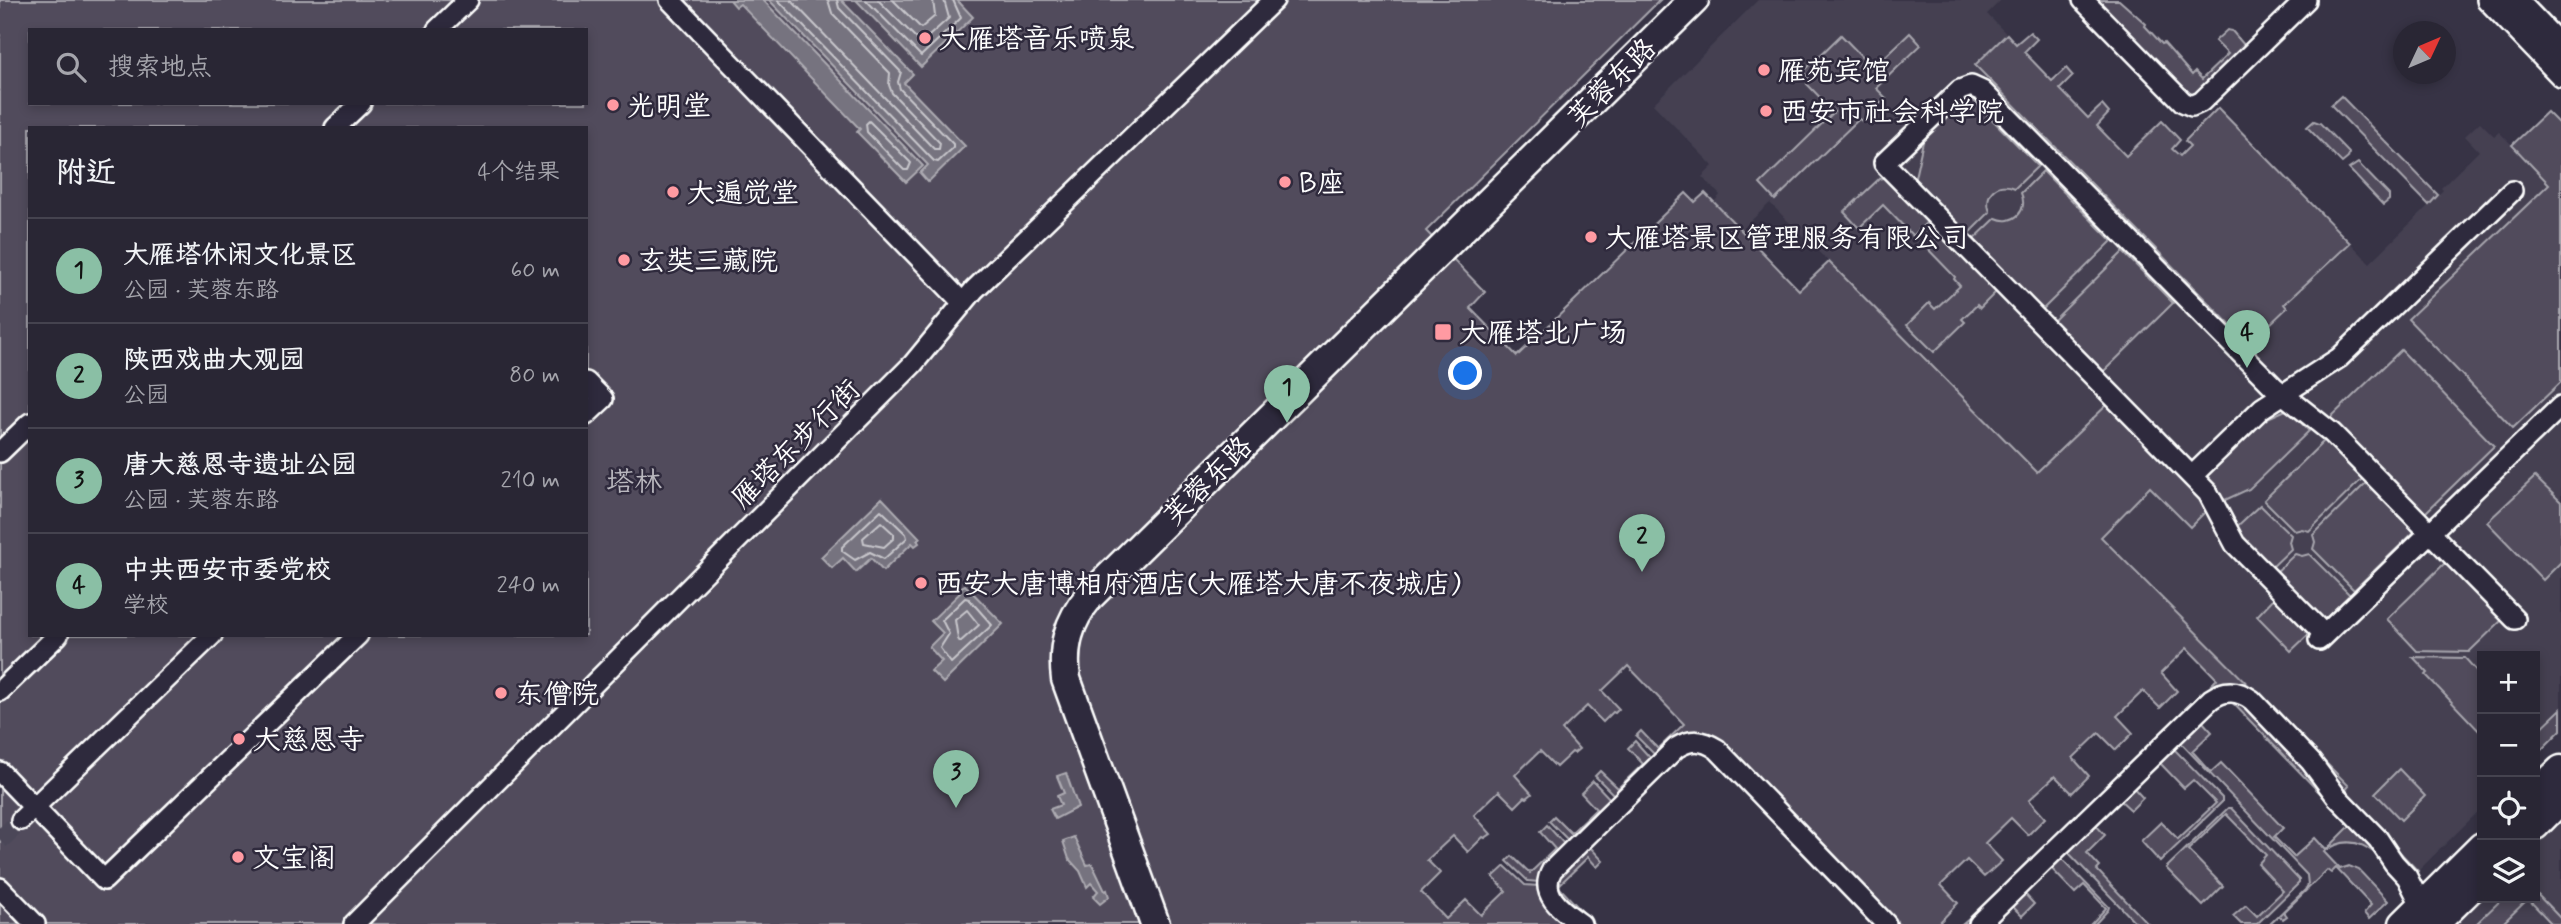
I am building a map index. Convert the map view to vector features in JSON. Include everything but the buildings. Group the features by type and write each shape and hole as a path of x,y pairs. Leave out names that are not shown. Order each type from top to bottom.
{"main road":[{"name":"芙蓉东路","path":"1155,924 1066,679 1064,649 1074,618 1088,597 1694,0"},
{"path":"2510,0 2561,53"},
{"path":"2540,790 2561,769"},
{"path":"2540,820 2561,799"},
{"path":"2424,919 2477,853"},
{"path":"2424,919 2477,881"}],"street":[{"path":"439,28 468,0"},
{"path":"670,0 963,303"},
{"name":"雁塔东步行街","path":"354,924 905,372 963,303 1274,0"},
{"path":"2083,0 2183,102 2192,106 2201,102 2306,0"},
{"path":"2487,0 2561,77"},
{"path":"2515,619 2430,533 2332,433 2281,394 1982,91 1971,86 1960,90 1884,163 2192,476 2216,504 2235,544 2321,637 2430,533 2561,406"},
{"path":"337,126 359,105"},
{"path":"2192,476 2262,408 2339,358 2512,191"},
{"path":"588,384 603,399 588,413"},
{"path":"0,452 28,425"},
{"path":"0,691 56,637"},
{"path":"27,814 210,637"},
{"path":"0,772 27,814 104,880 356,637"},
{"path":"1979,924 2211,699 2232,691 2252,700 2311,762 2337,797 2378,839 2407,877 2424,919"},
{"path":"1581,924 1557,905 1550,895 1547,885 1552,870 1676,748 1697,740 1717,749 1886,924"},
{"path":"0,888 35,924"}],"shaded area":[{"path":"1758,0 2001,0 1987,14 2126,156 2162,121 2180,140 2172,149 2180,156 2190,146 2185,141 2218,108 2370,263 2479,151 2465,136 2480,122 2494,136 2499,132 2512,145 2547,112 2561,126 2561,730 2540,751 2540,651 2477,651 2477,813 2418,871 2343,792 2349,785 1770,203 1741,230 1714,202 1720,195 1702,177 1713,166 1653,104"},
{"path":"2561,814 2561,924 2449,924 2477,902 2540,903 2540,835"}],"green space":[{"name":"塔林","path":"0,0 1660,0 1426,231 1485,292 1470,308 1517,356 1686,193 1695,202 1705,193 1799,290 1829,262 2037,472 2110,402 2212,505 2190,527 2150,487 2101,537 2349,786 2343,793 2418,871 2413,876 2232,687 1972,924 1963,924 1971,917 1974,920 1995,900 1992,897 2015,874 2018,878 2039,858 2036,854 2059,832 2062,835 2083,815 2080,812 2103,789 2106,793 2127,773 2124,769 2147,747 2150,751 2171,730 2167,727 2191,705 2194,708 2215,688 2211,685 2217,679 2187,648 2161,673 2177,691 2160,708 2143,691 2117,716 2133,733 2116,750 2099,733 2073,758 2089,776 2072,793 2055,776 2029,800 2045,818 2028,835 2011,818 1985,843 2002,861 1984,877 1967,860 1941,885 1958,903 1938,924 1893,924 1718,744 1657,757 1636,736 1641,731 1658,749 1684,724 1628,666 1602,691 1619,709 1615,713 1603,722 1587,706 1562,730 1579,749 1556,767 1540,751 1515,775 1532,794 1515,807 1499,791 1474,815 1491,834 1483,837 1468,852 1453,836 1427,860 1440,873 1421,892 1446,919 1466,900 1481,915 1506,891 1493,877 1505,866 1525,885 1539,886 1573,924 0,924"},
{"path":"2093,0 2119,0 2146,24 2192,75 2195,72 2202,79 2228,54 2215,41 2227,30 2232,31 2245,46 2197,93 2188,95"},
{"path":"2030,32 2037,39 2024,52 2052,81 2066,68 2073,76 2060,89 2088,118 2102,105 2109,113 2097,126 2126,156 2162,121 2180,140 2172,149 2180,156 2190,146 2185,141 2218,108 2350,243 2284,304 2287,308 2249,344 1975,65 2007,34 2016,44"},
{"path":"1910,33 1921,45 1876,88 1886,98 1862,121 1859,119 1775,200 1760,184 1834,112 1807,84 1811,80 1803,72 1841,35 1873,68"},
{"path":"2341,96 2438,195 2429,205 2331,105"},
{"path":"1966,98 1973,100 2038,166 2015,188 2003,186 1993,190 1988,200 1990,212 1966,236 1914,182 1924,137"},
{"path":"2547,112 2561,126 2561,382 2513,428 2408,319 2549,184 2512,145"},
{"path":"2314,121 2320,123 2349,153 2342,163 2307,127"},
{"path":"2358,163 2389,195 2389,200 2383,205 2349,169"},
{"path":"2043,171 2112,241 2040,312 1971,242 1996,218 2008,220 2018,215 2023,206 2021,193"},
{"path":"1886,177 1930,219 1913,236 1883,205 1859,228 1844,212 1879,179"},
{"path":"1943,232 1999,289 1980,308 1977,305 1962,319 1965,322 1934,352 1907,325 1929,303 1935,309 1960,286 1955,277 1926,247"},
{"path":"2123,252 2173,303 2101,374 2051,323"},
{"path":"2401,350 2494,446 2424,514 2330,418"},
{"path":"2288,409 2309,431 2249,489 2225,500 2201,476 2254,424"},
{"path":"2325,440 2363,478 2309,531 2295,531 2264,500"},
{"path":"2535,477 2561,502 2561,562 2543,580 2487,522"},
{"path":"2367,482 2415,531 2354,590 2313,549 2313,535"},
{"path":"2260,505 2291,535 2291,549 2270,569 2232,531"},
{"path":"2295,554 2309,554 2350,595 2322,622 2274,574"},
{"path":"2446,562 2502,620 2469,652 2417,651 2387,619"},
{"path":"2276,596 2311,632 2291,651 2257,616"},
{"path":"2413,657 2465,658 2477,671 2477,729 2426,675 2428,673"},
{"path":"2227,697 2252,707 2403,881 2377,855 2358,844 2347,842 2324,852 2340,869 2349,866 2359,870 2388,901 2369,919 2364,913 2371,905 2336,868 2331,873 2327,870 2284,912 2287,916 2283,919 2279,916 2270,924 2305,890 2308,885 2307,875 2179,741 2201,720 2212,732 2192,751 2211,772 2221,763 2283,828 2274,837 2294,857 2315,838 2326,850 2351,825"},
{"path":"2561,709 2561,730 2540,751 2540,729"},
{"path":"1635,741 1653,761 1616,797 1595,776 1600,771 1618,788 1643,764 1628,748"},
{"path":"2169,747 2222,798 2222,802 2160,862 2141,841 2161,822 2178,839 2216,803 2193,780 2184,788 2158,761 2132,786 2143,798 2131,810 2119,799 2094,823 2105,835 2087,853 2100,867 2097,870 2148,924 2137,924 2066,847"},
{"path":"2399,769 2425,796 2401,820 2375,793"},
{"path":"1593,781 1612,801 1569,841 1549,821 1554,816 1571,833 1596,809 1581,793"},
{"path":"2231,808 2299,880 2257,924 2241,924 2233,916 2246,905 2257,916 2283,891 2258,864 2266,855 2226,814 2188,850 2223,886 2203,906 2166,868"},
{"path":"1547,825 1566,846 1539,882 1528,881 1507,861 1512,856 1530,873 1555,849 1540,832"},
{"path":"1589,846 1603,861 1597,867 1588,857 1558,886 1594,924 1580,919 1564,902 1552,883"},
{"path":"2056,857 2063,860 2109,907 2095,924 2091,924 2106,908 2084,885 2075,893 2049,866 2023,892 2034,904 2022,916 2010,904 1986,924"},
{"path":"2540,897 2561,919 2561,924 2552,924 2532,903 2540,903"},
{"path":"2498,903 2524,903 2502,924 2476,924"}],"water":[{"path":"730,0 763,0 923,166 906,182 857,132 860,129 740,4 736,7"},
{"path":"769,0 841,0 913,74 904,83 965,146 928,182 920,173 928,165"},
{"name":"大雁塔音乐喷泉","path":"856,0 957,0 973,17 921,67"},
{"path":"882,498 920,538 917,540 919,543 915,546 912,543 883,571 871,558 856,572 843,558 832,568 821,557"},
{"path":"965,585 1003,624 943,683 931,671 942,661 929,647 943,633 931,621 960,593 957,589"},
{"path":"1066,773 1078,807 1055,819 1050,809 1061,805 1057,796 1064,793 1057,776"},
{"path":"1074,837 1087,865 1092,864 1105,891 1107,890 1109,897 1100,904 1093,897 1098,891 1091,883 1087,887 1080,871 1069,859 1063,841"}],"tunnel":[{"path":"0,840 21,820"}],"place":[{"name":"大雁塔音乐喷泉","path":"925,38"},
{"name":"雁苑宾馆","path":"1764,70"},
{"name":"光明堂","path":"613,105"},
{"name":"西安市社会科学院","path":"1766,111"},
{"name":"B座","path":"1285,182"},
{"name":"大遍觉堂","path":"673,192"},
{"name":"大雁塔景区管理服务有限公司","path":"1591,237"},
{"name":"玄奘三藏院","path":"624,260"},
{"name":"大雁塔北广场","path":"1443,332"},
{"name":"中共西安市委党校","path":"2247,368"},
{"name":"大雁塔休闲文化景区","path":"1287,423"},
{"name":"陕西戏曲大观园","path":"1642,572"},
{"name":"西安大唐博相府酒店(大雁塔大唐不夜城店)","path":"921,583"},
{"name":"东僧院","path":"501,693"},
{"name":"大慈恩寺","path":"239,739"},
{"name":"唐大慈恩寺遗址公园","path":"956,808"},
{"name":"文宝阁","path":"238,857"}]}
